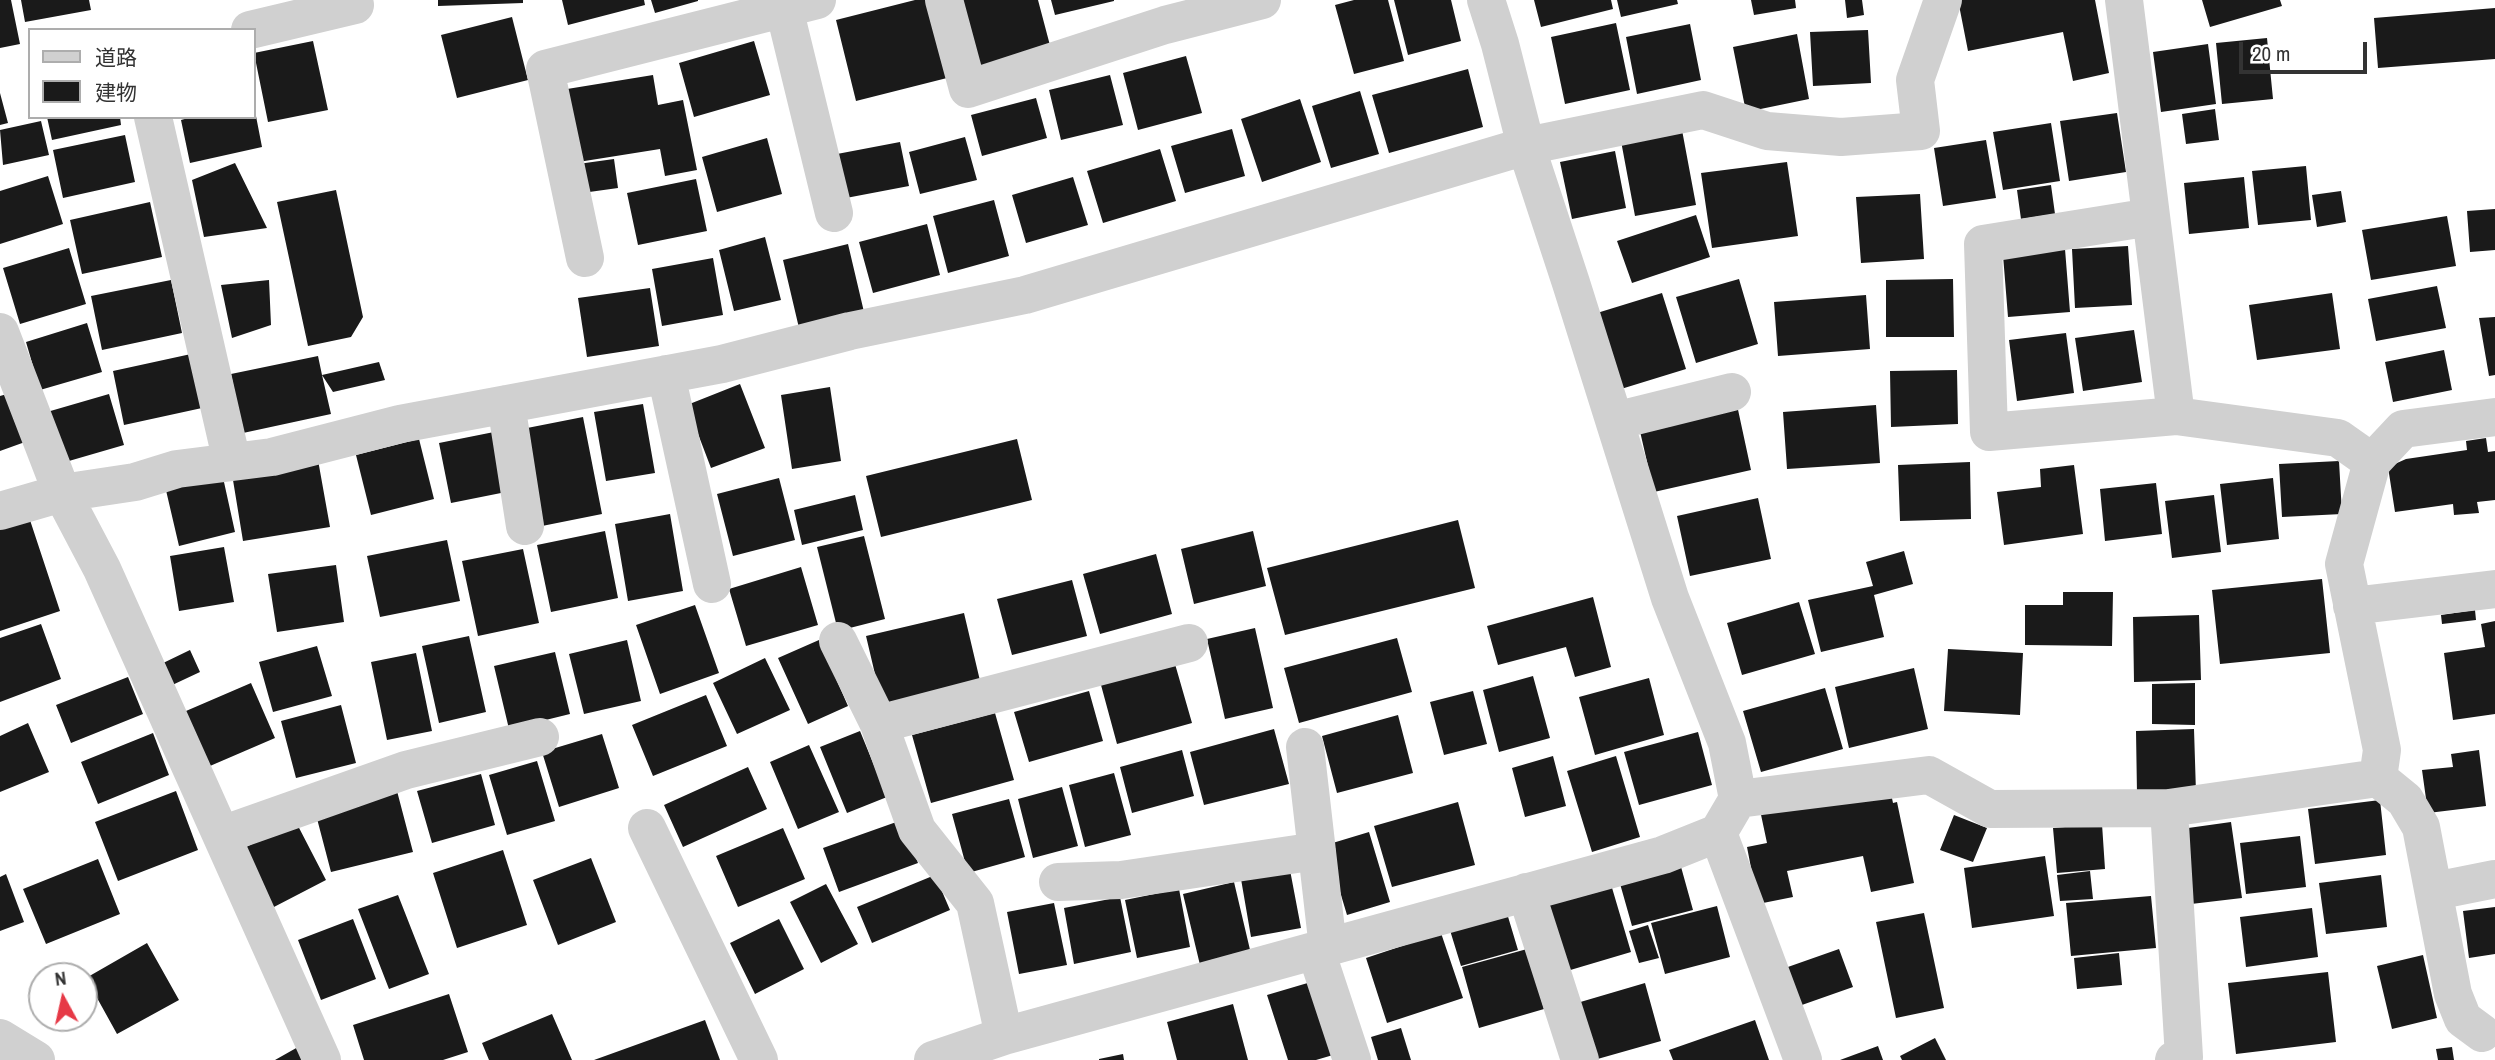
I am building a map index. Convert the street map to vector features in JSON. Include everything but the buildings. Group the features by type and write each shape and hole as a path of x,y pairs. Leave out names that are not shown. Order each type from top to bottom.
{"street":[{"path":"944,0 968,89 1165,25 1262,0"},
{"path":"933,1060 1004,1036 1663,855 1718,833 1738,799 1727,743 1670,598 1526,146 1486,0"},
{"path":"0,511 62,492 135,482 177,468 272,457 400,424 722,364 850,331 1025,295 1526,146 1703,110 1767,131 1841,137 1921,131 1915,80 1943,0"},
{"path":"2124,0 2176,416"},
{"path":"585,258 545,68 795,3 834,213"},
{"path":"256,29 355,5"},
{"path":"153,119 232,462"},
{"path":"2151,218 1983,244 1989,432 2176,416 2339,438 2372,462"},
{"path":"0,332 62,492 102,569 322,1060"},
{"path":"666,374 712,584"},
{"path":"1615,421 1732,392"},
{"path":"506,404 525,526"},
{"path":"2378,778 2382,750 2344,564 2372,462 2403,429 2495,417"},
{"path":"2353,606 2495,589"},
{"path":"838,641 878,724 917,830 975,903 1004,1036"},
{"path":"878,724 1189,643"},
{"path":"222,835 406,770 540,737"},
{"path":"1304,747 1317,851 1322,950 1352,1060"},
{"path":"1738,799 1929,775 1990,810 2169,808 2378,778 2405,800 2421,827 2453,994 2463,1019 2482,1033"},
{"path":"2169,808 2181,1059"},
{"path":"647,828 759,1060"},
{"path":"1718,833 1803,1060"},
{"path":"1058,882 1121,880 1317,851"},
{"path":"2435,891 2495,879"},
{"path":"1526,892 1580,1060"},
{"path":"0,1038 36,1060"}]}
